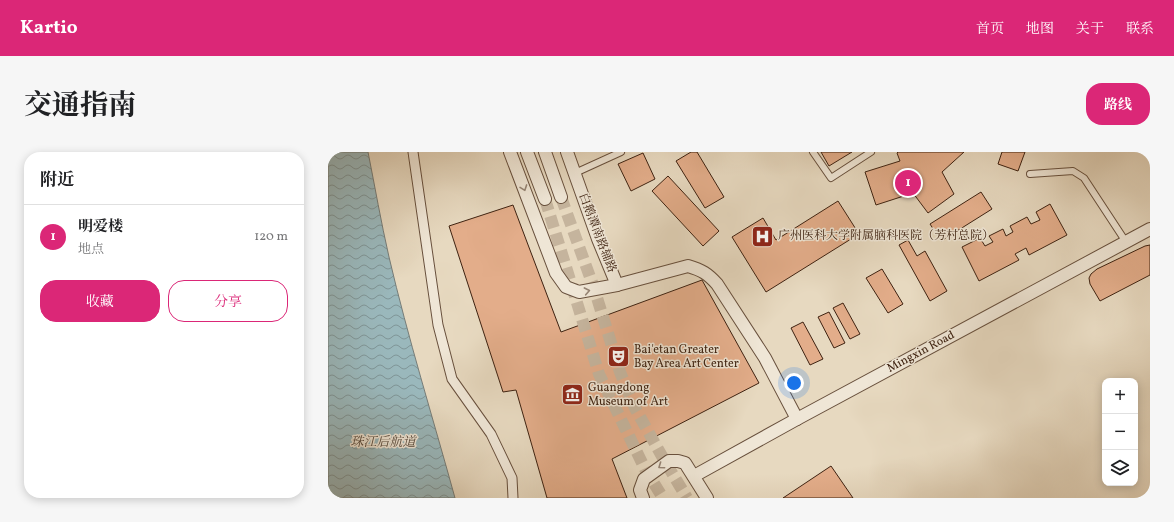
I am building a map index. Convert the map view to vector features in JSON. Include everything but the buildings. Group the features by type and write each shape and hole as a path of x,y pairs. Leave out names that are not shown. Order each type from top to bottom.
{"street":[{"path":"413,152 438,326 452,379 495,441 512,478 513,498"},
{"name":"白鹅潭南路辅路","path":"510,152 556,272 566,287 579,292 617,285 598,239 567,152"},
{"path":"527,152 546,199"},
{"path":"545,152 561,197"},
{"name":"Mingxin Road","path":"694,476 1150,229"},
{"path":"617,285 688,266 708,274 717,284 765,358 797,419"},
{"path":"643,498 640,490 644,479 669,461 685,463 707,498"}],"lane":[{"path":"575,172 621,152"},
{"path":"813,152 831,178 871,152"},
{"path":"1030,174 1073,171 1082,176 1126,242"}],"water":[{"name":"珠江后航道","path":"328,152 368,152 383,231 396,287 455,498 328,498"}],"tunnel":[{"path":"561,197 594,288 620,372 635,408 687,498"},
{"path":"545,199 599,374 645,469 663,498"}],"place":[{"name":"明爱楼","path":"908,183"},
{"name":"广州医科大学附属脑科医院（芳村总院）","path":"762,236"},
{"name":"Bai'etan Greater Bay Area Art Center","path":"618,357"},
{"name":"Guangdong Museum of Art","path":"572,395"}]}
